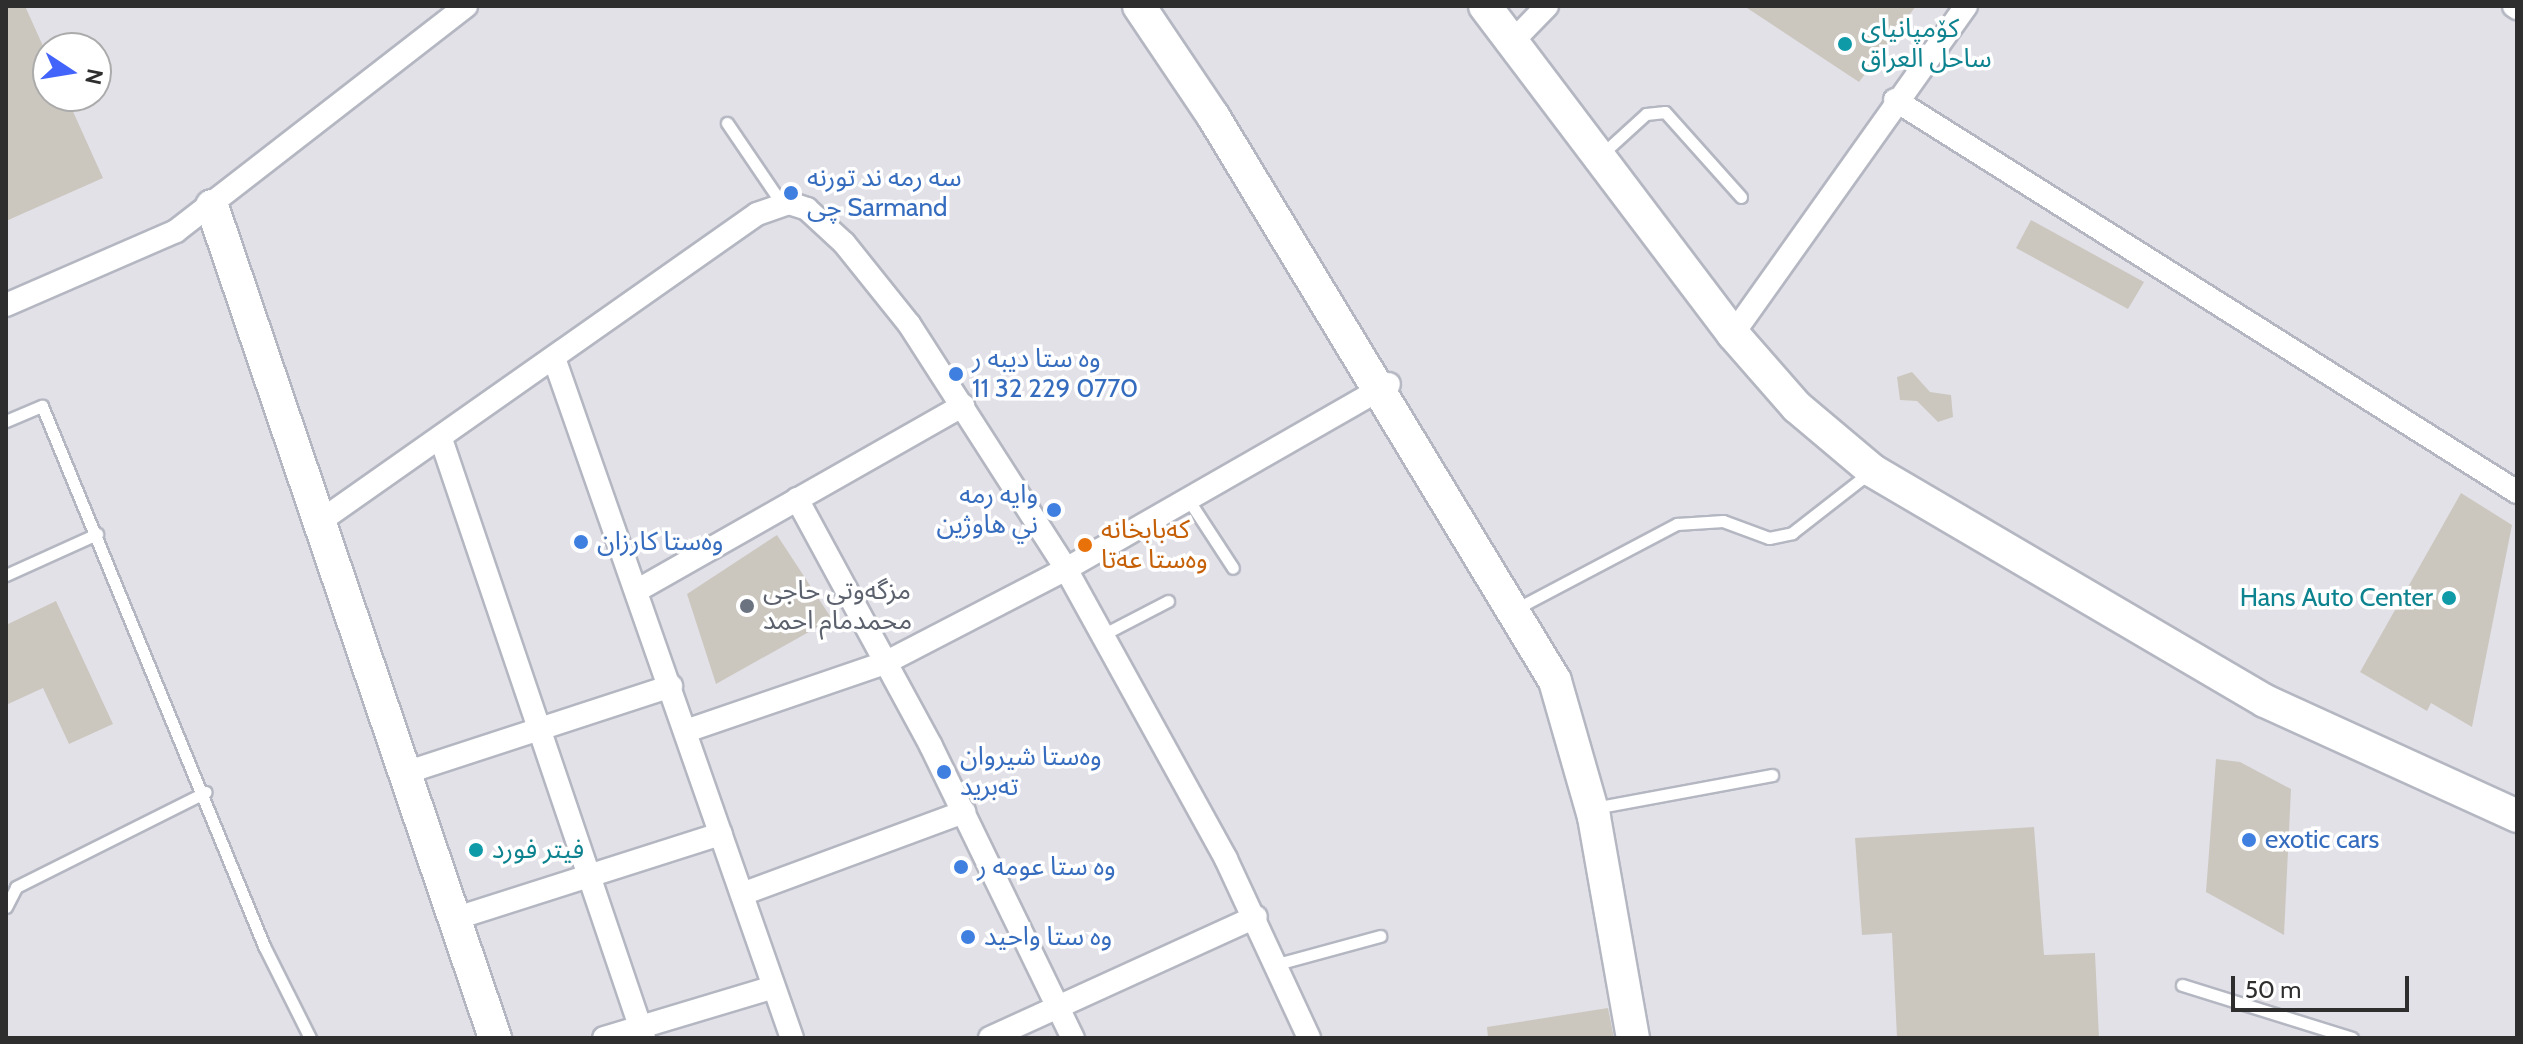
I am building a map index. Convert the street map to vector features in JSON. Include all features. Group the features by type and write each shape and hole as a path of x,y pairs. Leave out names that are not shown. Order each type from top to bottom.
{"street":[{"path":"6,305 176,231 466,6"},
{"path":"1139,6 1164,20 1383,388 1517,597 1568,710 1602,813 1648,1038"},
{"path":"1485,6 1733,334 1797,407 1873,471 2265,701 2517,816"},
{"path":"1512,42 1547,6"},
{"path":"1733,334 1895,100 1966,6"},
{"path":"1895,100 2517,492"},
{"path":"319,522 555,361 757,214 782,204 816,214 844,243 963,405 1066,569 1256,917 1309,1038"},
{"path":"212,206 495,1038"},
{"path":"555,361 638,590 792,1038"},
{"path":"686,731 885,663 1066,569 1383,388"},
{"path":"638,590 963,405"},
{"path":"441,439 642,1032"},
{"path":"797,499 964,812 1073,1038"},
{"path":"405,773 671,686"},
{"path":"742,894 964,812"},
{"path":"1602,813 1633,1038"},
{"path":"454,919 590,880 721,834"},
{"path":"990,1038 1256,917"},
{"path":"604,1038 642,1032 774,987"}],"lane":[{"path":"1599,157 1646,114 1665,112 1741,197"},
{"path":"727,123 782,204"},
{"path":"6,421 42,406 206,792 264,946 310,1038"},
{"path":"1517,597 1677,524 1723,521 1769,538 1792,533 1873,471"},
{"path":"1188,499 1233,568"},
{"path":"6,575 97,534"},
{"path":"1104,634 1168,601"},
{"path":"1602,813 1772,775"},
{"path":"6,907 16,887 206,792"},
{"path":"1277,964 1380,936"},
{"path":"2182,985 2352,1038"}],"shaded area":[{"path":"6,6 2517,6 2517,1038 6,1038"}],"building":[{"path":"6,6 25,6 37,32 32,32 32,112 73,112 103,178 6,221"},
{"name":"کۆمپانیای ساحل العراق","path":"1744,6 1916,6 1859,82"},
{"path":"2031,220 2144,282 2128,309 2016,248"},
{"path":"1912,372 1930,392 1951,395 1953,417 1938,422 1917,401 1900,400 1897,377"},
{"name":"Hans Auto Center","path":"2461,493 2512,525 2472,727 2431,703 2427,711 2360,672"},
{"path":"777,535 832,619 716,684 687,594"},
{"path":"56,601 113,724 69,744 43,688 6,705 6,625"},
{"name":"exotic cars","path":"2216,759 2240,762 2291,789 2284,935 2206,892"},
{"path":"2034,827 2044,955 2095,953 2099,1038 1897,1038 1892,933 1862,935 1855,838"},
{"path":"1608,1008 1614,1038 1488,1038 1487,1027"}],"place":[{"name":"کۆمپانیای ساحل العراق","path":"1845,44"},
{"name":"سه رمه ند تورنه چی Sarmand","path":"791,193"},
{"name":"وه ستا دیبه ر 11 32 229 0770","path":"956,374"},
{"name":"وايه رمه ني هاوژين","path":"1054,510"},
{"name":"وەستا کارزان","path":"581,542"},
{"name":"کەبابخانە وەستا عەتا","path":"1085,545"},
{"name":"Hans Auto Center","path":"2449,598"},
{"name":"مزگەوتی حاجی محمدمام احمد","path":"747,606"},
{"name":"وەستا شیروان تەبرید","path":"944,772"},
{"name":"exotic cars","path":"2249,840"},
{"name":"فيتر فورد","path":"476,850"},
{"name":"وه ستا عومه ر","path":"961,867"},
{"name":"وه ستا واحید","path":"968,937"}]}
